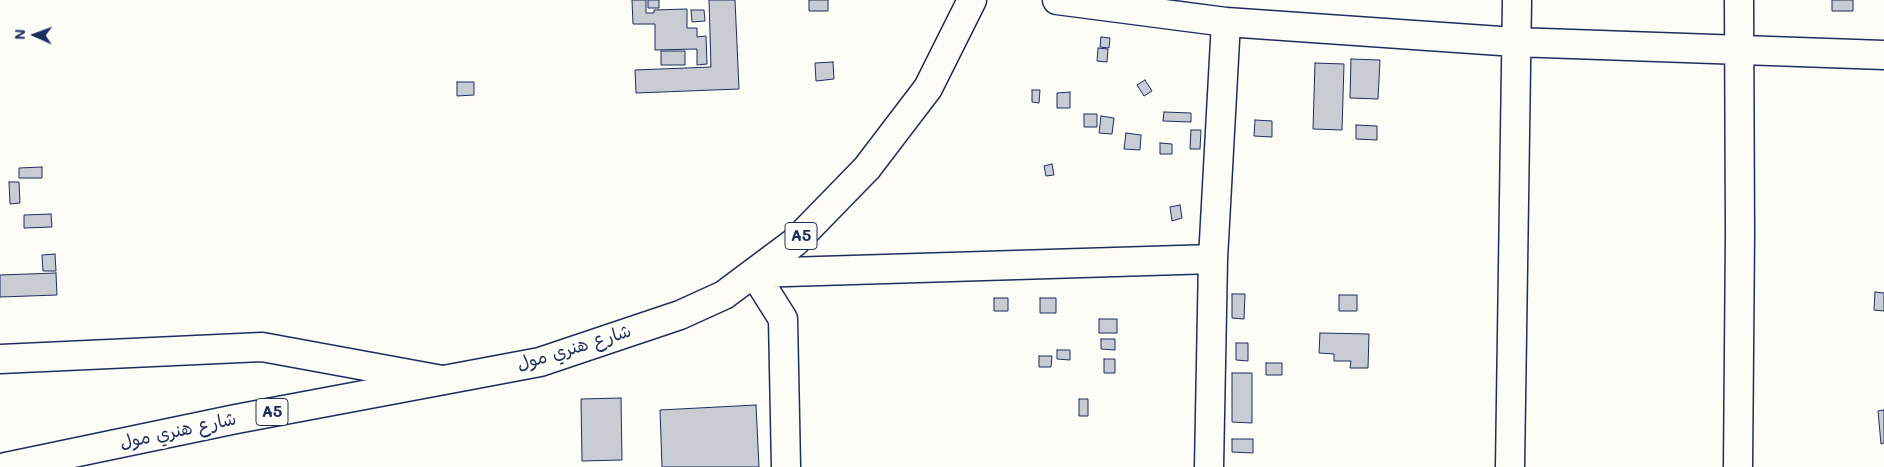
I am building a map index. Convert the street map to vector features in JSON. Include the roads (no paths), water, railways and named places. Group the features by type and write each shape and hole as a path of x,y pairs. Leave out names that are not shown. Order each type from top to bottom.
{"main road":[{"name":"شارع هنري مول","path":"6,467 236,419 540,362 680,315 724,295 795,242 868,168 928,88 972,0"},
{"path":"1057,0 1226,22 1515,42 1884,55"},
{"path":"1510,467 1516,0"},
{"path":"1738,467 1740,234 1739,0"},
{"path":"1209,467 1212,258 1226,22"},
{"path":"754,273 1212,258"},
{"path":"754,273 783,319 786,467"},
{"path":"0,359 262,347 444,380"}]}
